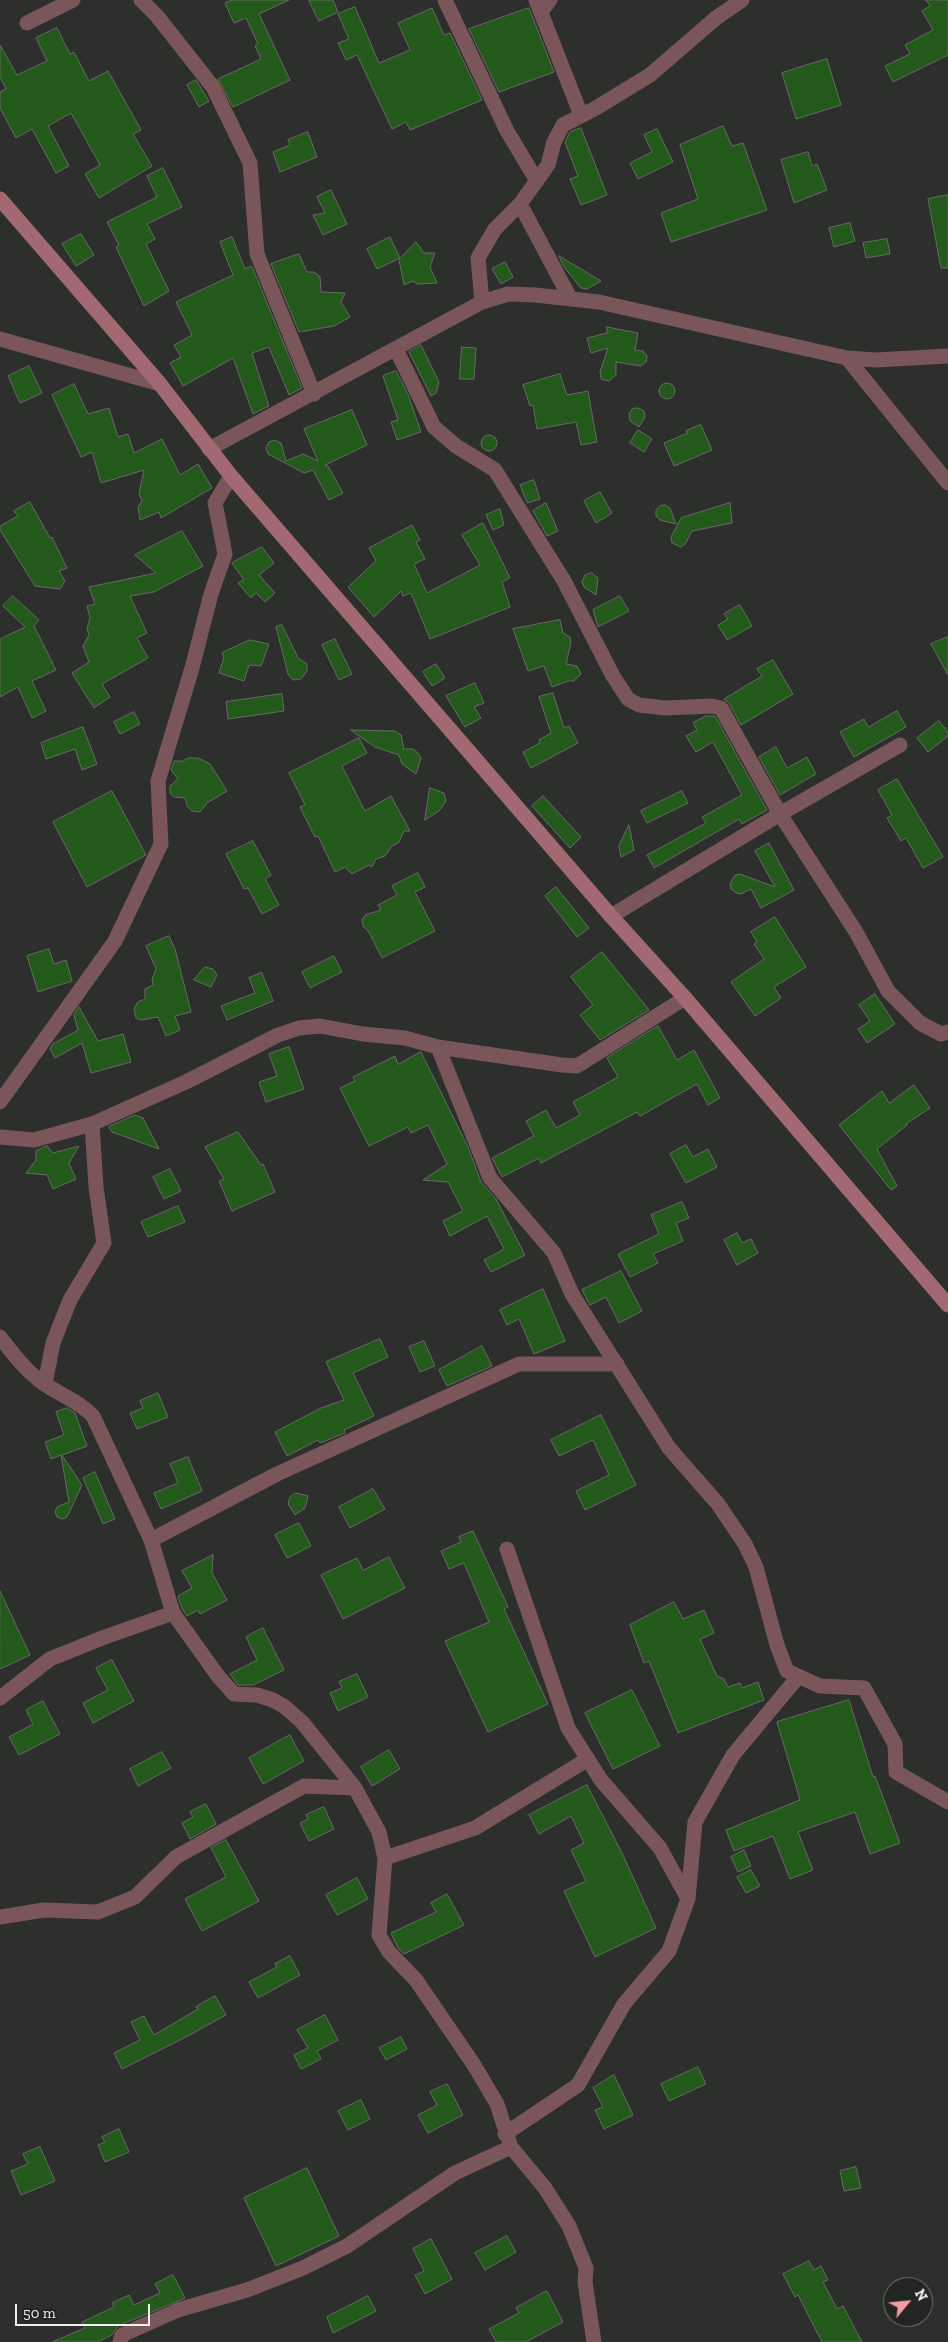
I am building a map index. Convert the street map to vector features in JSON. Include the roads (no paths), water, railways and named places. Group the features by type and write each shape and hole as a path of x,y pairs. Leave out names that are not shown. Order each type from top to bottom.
{"main road":[{"path":"0,199 160,384 231,476 611,916 685,998 948,1305"}],"street":[{"path":"27,23 73,0"},
{"path":"141,0 157,16 213,87 250,163 258,254 314,394"},
{"path":"445,0 507,131 537,181"},
{"path":"482,302 478,258 495,230 520,204 548,165 554,142 563,125 650,75 716,18 742,0"},
{"path":"542,4 582,115"},
{"path":"520,204 570,298"},
{"path":"209,449 482,302 508,294 599,302 847,358 876,360 948,356"},
{"path":"0,340 160,384"},
{"path":"396,349 434,427 456,446 495,470 564,581 613,676 628,698 639,705 665,708 712,706 720,708 780,814 856,932 888,991 920,1023 941,1034 948,1032"},
{"path":"847,358 948,483"},
{"path":"0,1102 115,941 161,844 158,781 192,668 211,594 225,554 215,503 231,476"},
{"path":"611,916 780,814 900,745"},
{"path":"0,1137 34,1140 92,1124 188,1081 278,1036 299,1028 320,1026 363,1034 405,1038 438,1047 577,1066 685,998"},
{"path":"438,1047 490,1178 554,1253 572,1294 670,1448 718,1504 745,1544 756,1567 777,1645 787,1671 820,1686 864,1688 895,1744 896,1772 948,1802"},
{"path":"45,1384 53,1343 70,1300 104,1243 96,1187 92,1124"},
{"path":"0,1337 31,1374 85,1408 93,1416 151,1540 173,1613 218,1676 234,1694 257,1695 285,1706 302,1722 355,1788 379,1832 385,1858 379,1935 389,1952 416,1980 474,2065 497,2104 508,2140 545,2188 569,2226 586,2268 585,2282 594,2342"},
{"path":"151,1540 276,1474 519,1364 617,1364"},
{"path":"507,1550 568,1728 601,1780 660,1848 688,1899"},
{"path":"0,1698 50,1659 173,1613"},
{"path":"120,2342 122,2335 178,2310 247,2290 303,2268 347,2246 455,2173 508,2140 578,2085 624,2004 669,1951 688,1899 695,1822 733,1755 798,1677"},
{"path":"385,1858 475,1828 588,1759"},
{"path":"0,1917 44,1910 98,1912 136,1897 176,1857 304,1786 355,1788"}]}
